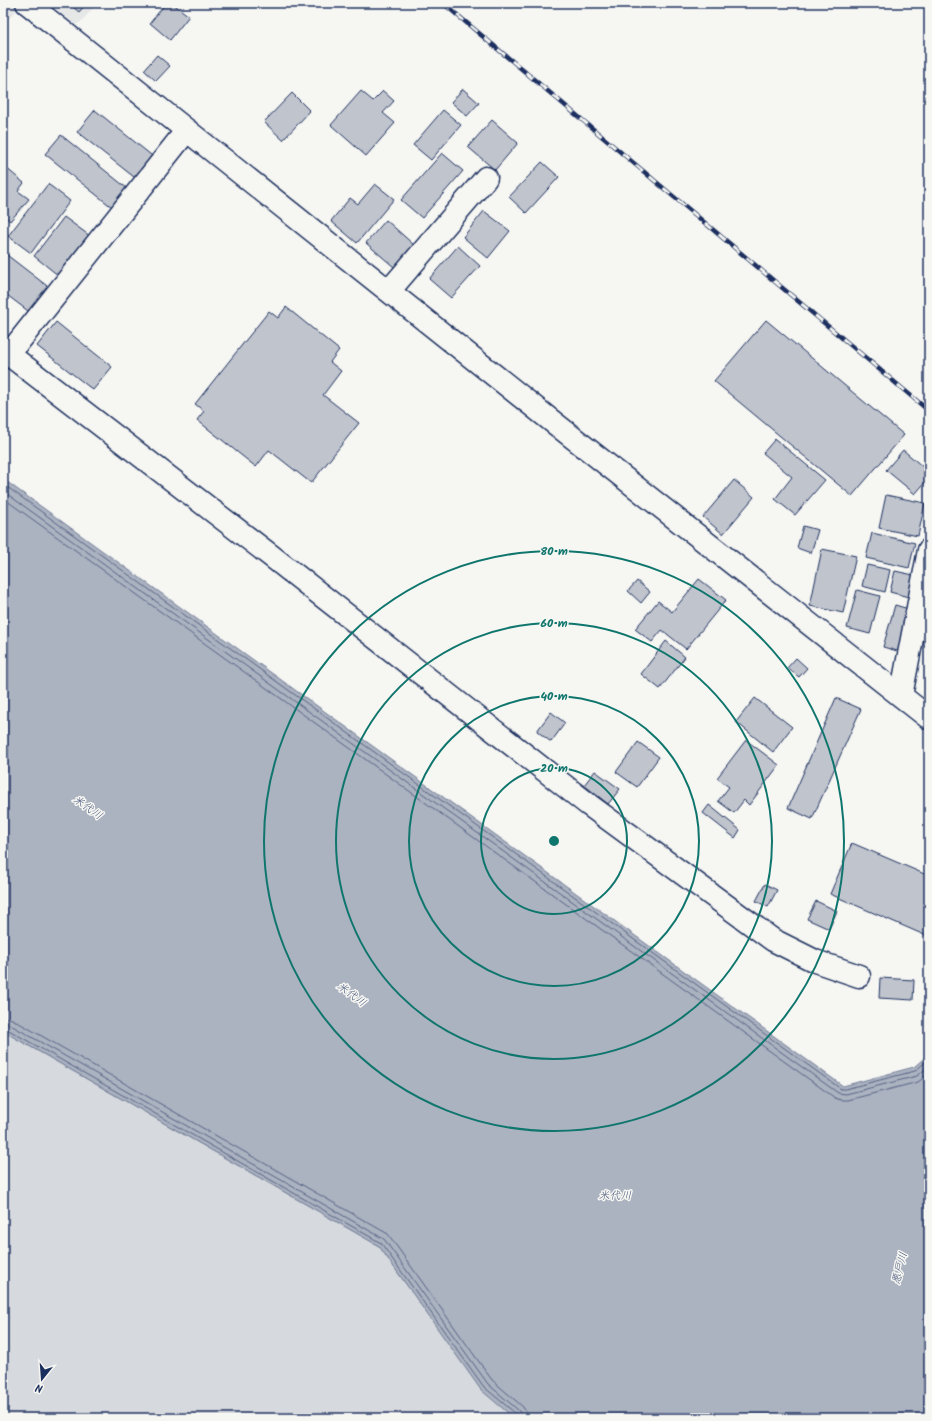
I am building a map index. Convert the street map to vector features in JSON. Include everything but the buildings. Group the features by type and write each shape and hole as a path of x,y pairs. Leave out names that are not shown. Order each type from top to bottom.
{"street":[{"path":"27,3 548,418 929,718"},
{"path":"187,130 6,352 270,555 590,805 772,940 815,962 859,976"},
{"path":"389,291 486,178"},
{"path":"901,696 929,550"}],"shaded area":[{"path":"3,3 24,3 3,24"},
{"path":"49,3 97,3 81,22 75,25"},
{"path":"3,1031 379,1246 479,1386 515,1418 3,1418"}],"water":[{"name":"米代川","path":"3,479 843,1086 914,1067 929,1054 929,1418 514,1418 481,1390 379,1246 3,1031"}],"railway":[{"path":"443,3 929,411"}],"water label":[{"name":"悪戸川","path":"899,1268"}]}
